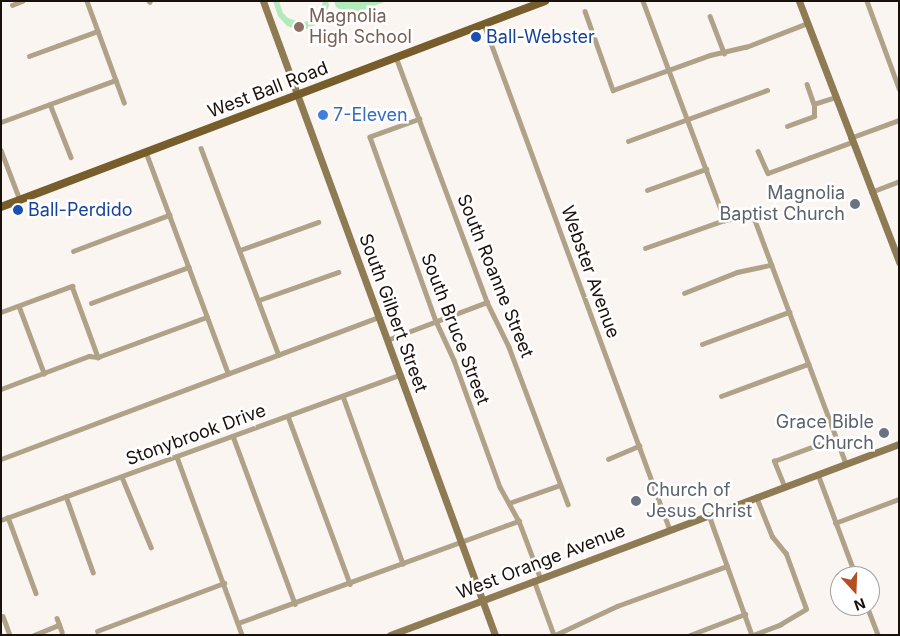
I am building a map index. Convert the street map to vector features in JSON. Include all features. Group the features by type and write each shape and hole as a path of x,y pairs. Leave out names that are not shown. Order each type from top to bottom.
{"main road":[{"name":"West Ball Road","path":"1,207 545,1"}],"street":[{"path":"12,5 22,1"},
{"path":"87,1 124,102"},
{"name":"South Gilbert Street","path":"263,1 495,635"},
{"path":"643,1 725,220"},
{"path":"799,1 899,262"},
{"path":"867,1 899,88"},
{"path":"585,11 613,90 710,55 724,53 808,23"},
{"path":"710,16 724,53"},
{"name":"Webster Avenue","path":"484,24 670,530"},
{"path":"29,56 98,31"},
{"name":"South Roanne Street","path":"396,58 420,118 487,302 509,347 568,504"},
{"path":"1,122 116,80"},
{"path":"787,126 814,116 814,104 807,84"},
{"path":"628,141 767,90"},
{"path":"814,104 835,97"},
{"path":"50,104 71,157"},
{"name":"South Bruce Street","path":"420,118 370,137 436,321 454,360 500,487 519,521 554,635"},
{"path":"758,151 768,173 899,120"},
{"path":"201,148 279,355"},
{"path":"1,150 20,200"},
{"path":"146,152 228,373"},
{"path":"647,190 706,169"},
{"path":"871,192 899,181"},
{"path":"72,251 169,215"},
{"path":"645,248 725,220 753,215 846,464"},
{"path":"240,250 318,222"},
{"path":"684,293 737,272 772,265"},
{"path":"91,303 188,267"},
{"path":"258,300 338,272"},
{"path":"1,312 72,286 98,357"},
{"path":"387,340 487,302"},
{"path":"19,306 44,373"},
{"path":"702,344 789,312"},
{"path":"1,389 89,356 98,357 207,317"},
{"path":"1,459 379,317"},
{"path":"721,396 808,364"},
{"name":"Stonybrook Drive","path":"1,520 400,375"},
{"path":"343,396 403,564"},
{"path":"288,416 350,584"},
{"path":"233,436 295,604"},
{"path":"784,486 774,461 836,438"},
{"name":"West Orange Avenue","path":"395,634 899,444"},
{"path":"608,459 639,446"},
{"path":"177,457 242,635"},
{"path":"818,474 852,566"},
{"path":"122,477 151,547"},
{"path":"509,504 560,485"},
{"path":"66,496 93,572"},
{"path":"709,515 752,635 781,624 806,609 786,554 772,537 756,498"},
{"path":"836,523 899,499"},
{"path":"8,517 36,593"},
{"path":"238,623 295,604 519,521"},
{"path":"554,635 616,606 727,566"},
{"path":"97,630 224,583"},
{"path":"690,635 745,614"},
{"path":"3,616 10,635"},
{"path":"871,616 878,635"},
{"path":"57,618 62,632"},
{"path":"34,635 59,625"}],"green space":[{"path":"273,1 279,1 283,13 288,18 302,23 316,18 323,1 328,1 329,5 323,21 307,29 296,29 287,26 278,16"},
{"path":"334,1 387,1 350,15 336,7"}],"place":[{"name":"Magnolia High School","path":"299,27"},
{"name":"Ball-Webster","path":"476,37"},
{"name":"7-Eleven","path":"323,115"},
{"name":"Magnolia Baptist Church","path":"855,204"},
{"name":"Ball-Perdido","path":"18,210"},
{"name":"Grace Bible Church","path":"884,433"},
{"name":"Church of Jesus Christ","path":"636,501"}]}
